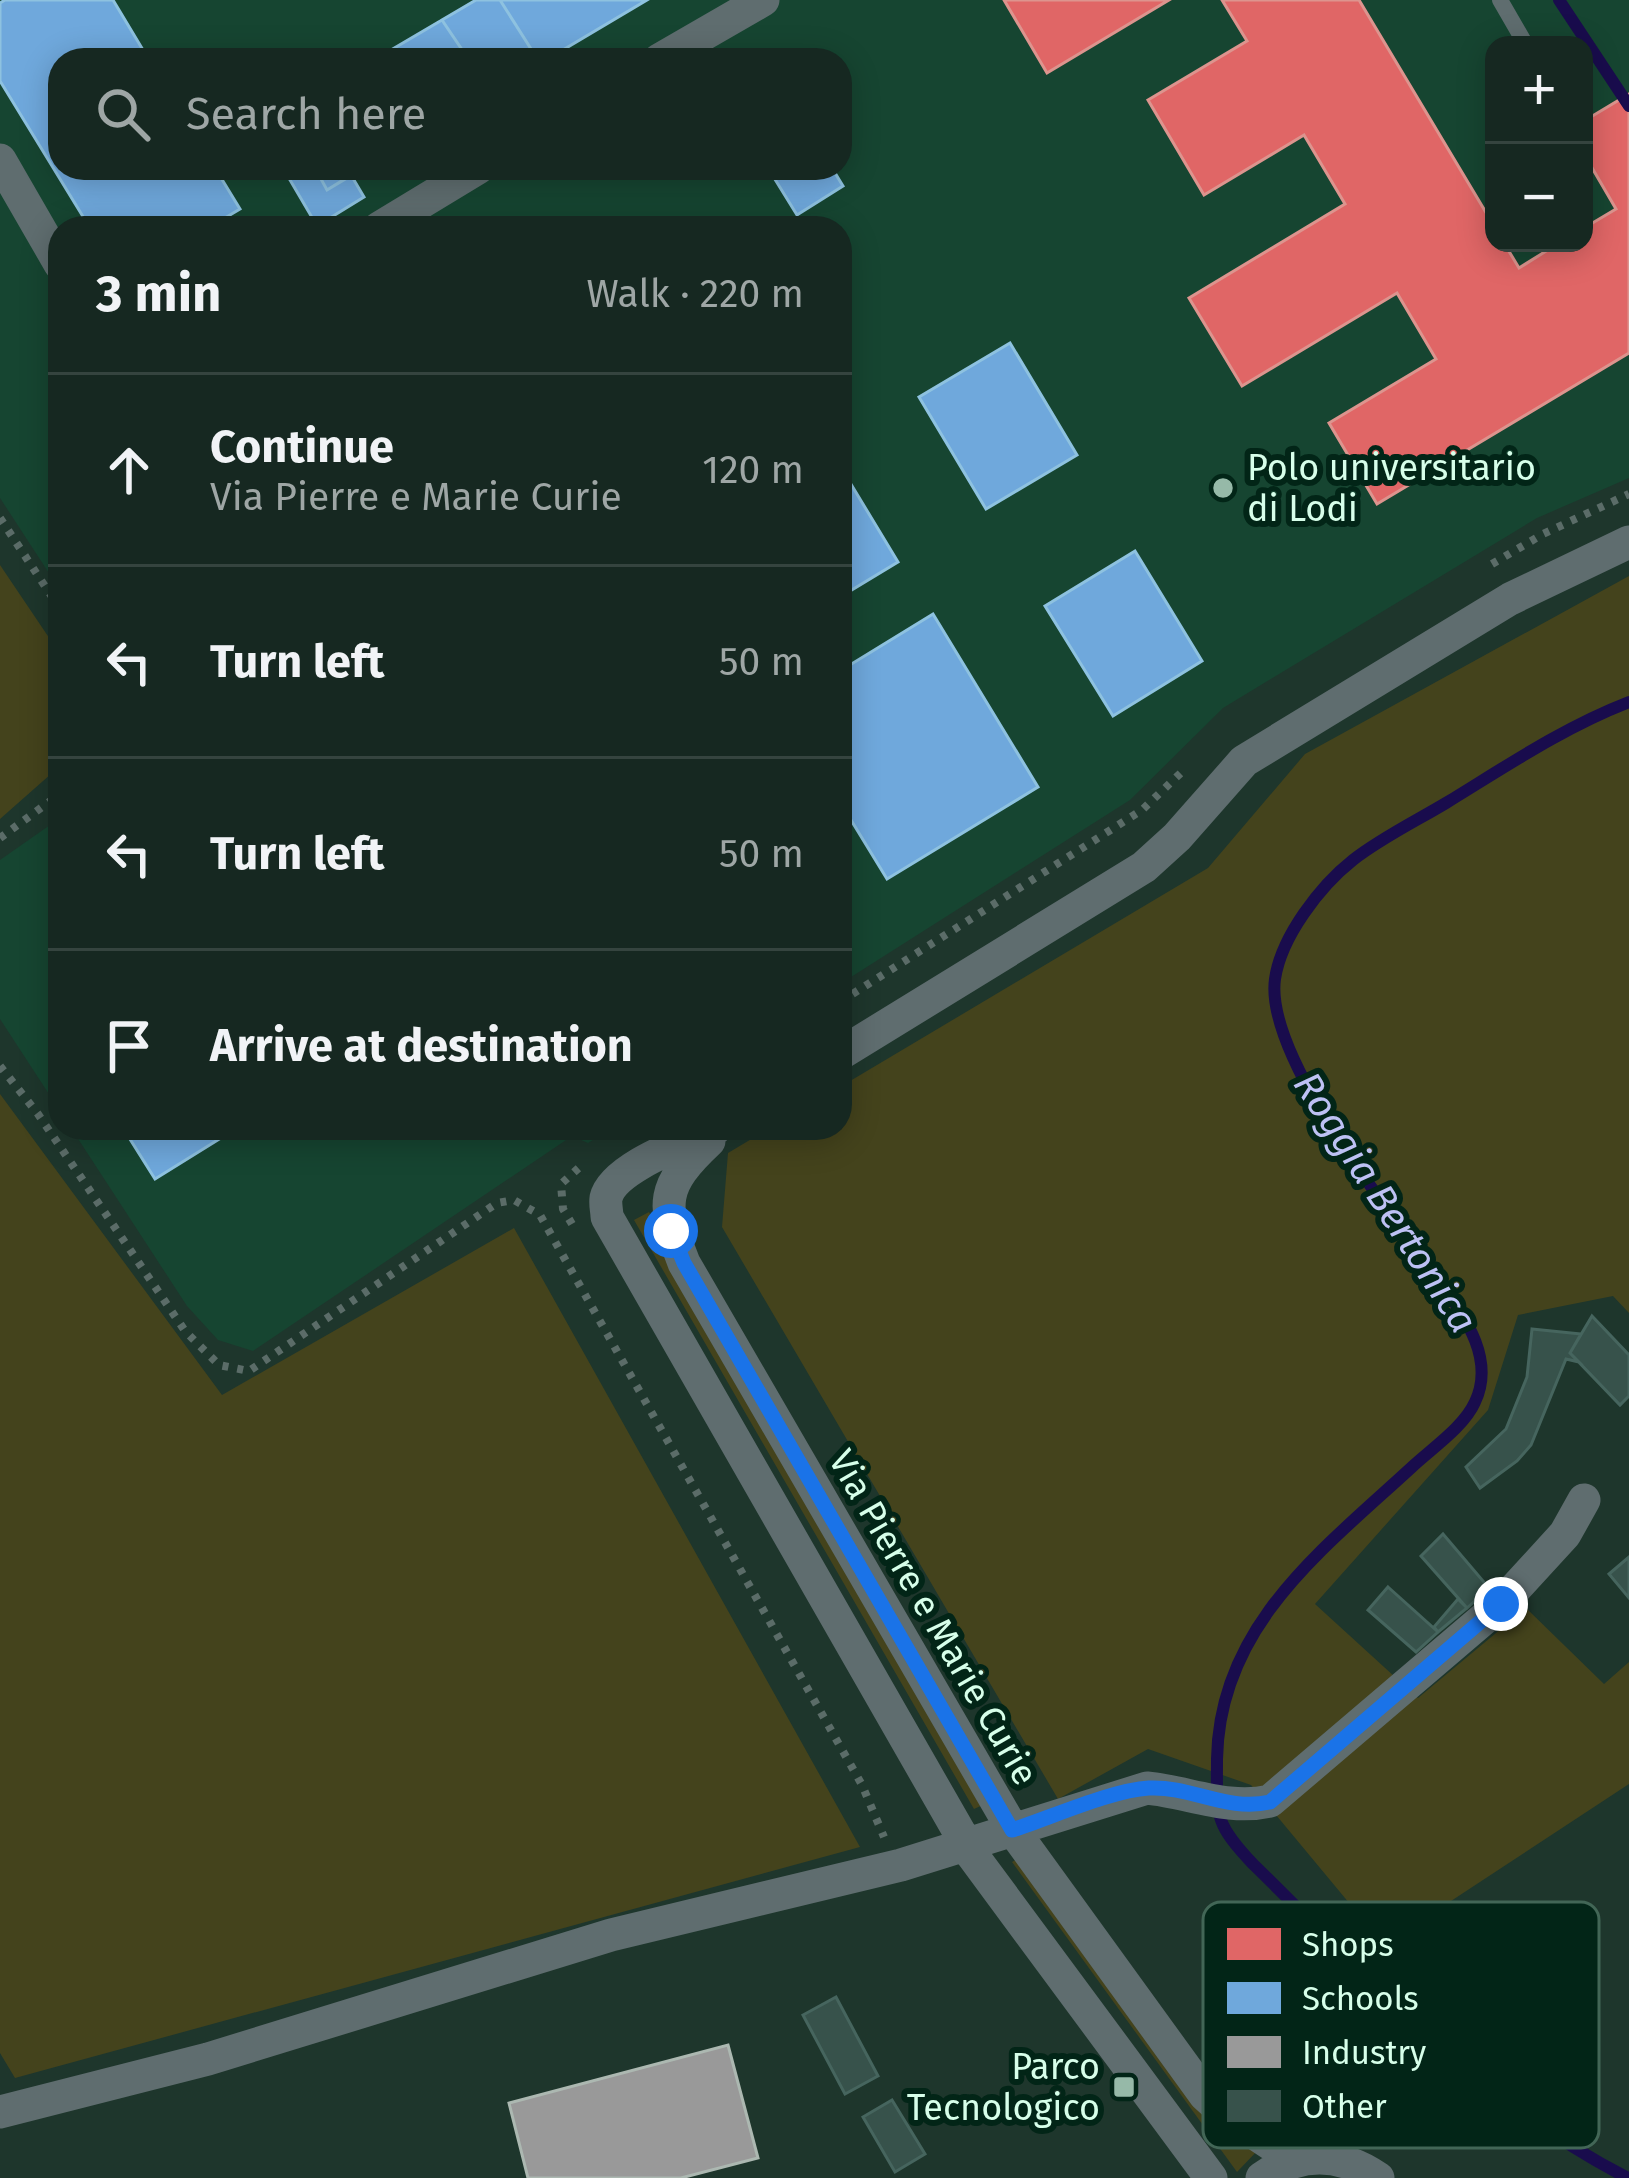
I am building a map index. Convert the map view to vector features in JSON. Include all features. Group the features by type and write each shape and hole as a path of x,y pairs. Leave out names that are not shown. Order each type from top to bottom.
{"street":[{"path":"680,48 763,0"},
{"path":"0,160 48,243"},
{"path":"399,216 458,180"},
{"path":"852,1047 1144,867 1244,761 1510,599 1629,542"},
{"name":"Via Pierre e Marie Curie","path":"693,1140 645,1161 616,1181 606,1197 608,1217 966,1843 1211,2178"},
{"name":"Via Pierre e Marie Curie","path":"708,1140 683,1166 666,1208 684,1263 1012,1830 1203,2094"},
{"path":"0,2112 208,2060 611,1935 827,1886 1147,1788 1184,1791 1229,1805 1270,1802 1501,1604 1565,1534 1584,1500"},
{"name":"Via Pierre e Marie Curie","path":"1277,2148 1295,2160"},
{"path":"1262,2178 1295,2160 1314,2157 1347,2161 1378,2178"}],"lane":[{"path":"1500,0 1521,36"}],"path":[{"path":"0,518 48,591"},
{"path":"0,838 48,803"},
{"path":"0,1066 48,1129"},
{"path":"56,1140 185,1331 219,1365 249,1371 497,1203 514,1200 540,1215 862,1785 894,1867"}],"shaded area":[{"name":"Polo universitario di Lodi","path":"0,0 1629,0 1629,478 1537,518 1223,708 1130,800 852,976 852,216 48,216 48,572 0,498"},
{"path":"0,565 48,636 48,777 0,819"},
{"path":"1629,576 1629,1313 1613,1296 1518,1315 1488,1410 1315,1604 1418,1698 1526,1608 1604,1684 1629,1662 1629,1784 1449,1902 1348,1902 1251,1785 1148,1749 1058,1799 722,1227 728,1153 750,1140 852,1140 852,1080 1208,868 1305,754"},
{"path":"48,826 48,1093 0,1019 0,860"},
{"path":"0,1094 222,1395 514,1228 860,1847 15,2078 0,2053"},
{"path":"79,1140 566,1140 253,1351 218,1340 187,1306"},
{"path":"649,1212 985,1804 974,1809 634,1220"},
{"path":"1024,1855 1203,2079 1203,2125 1012,1862"},
{"path":"1220,2148 1258,2148 1259,2149 1237,2172"}],"building: Shops":[{"path":"1004,0 1169,0 1047,73"},
{"path":"1222,0 1359,0 1485,211 1485,252 1509,252 1519,268 1545,252 1593,252 1593,223 1616,209 1593,169 1593,116 1629,94 1629,353 1377,504 1329,423 1436,359 1397,293 1242,386 1189,298 1345,204 1304,135 1204,195 1148,100 1247,41"}],"building: Schools":[{"path":"113,0 142,48 48,48 48,159 0,81 0,3"},
{"path":"476,0 500,0 530,48 461,48 442,20"},
{"path":"500,0 647,0 566,48 530,48"},
{"path":"442,20 461,48 394,48"},
{"path":"61,180 222,180 240,209 228,216 83,216"},
{"path":"290,180 322,180 327,190 343,180 354,180 364,197 333,216 311,216"},
{"path":"322,180 344,180 327,190"},
{"path":"775,180 839,180 843,186 797,215"},
{"path":"1010,343 1077,455 986,509 919,397"},
{"path":"852,486 898,562 852,590"},
{"path":"1135,551 1202,661 1113,716 1045,606"},
{"path":"933,614 1038,787 887,879 852,822 852,664"},
{"path":"131,1140 218,1140 155,1179"}],"building: Industry":[{"path":"728,2045 758,2158 681,2178 528,2178 509,2103"}],"building: Other":[{"path":"1592,1316 1629,1355 1629,1396 1620,1405 1570,1353"},
{"path":"1532,1329 1581,1334 1570,1353 1579,1362 1566,1359 1531,1445 1480,1488 1466,1467 1506,1429 1527,1377"},
{"path":"1443,1534 1489,1588 1467,1608 1421,1556"},
{"path":"1629,1557 1629,1598 1609,1574"},
{"path":"1388,1587 1438,1632 1416,1652 1368,1610"},
{"path":"1458,1599 1467,1608 1438,1632 1434,1627"},
{"path":"836,1997 878,2076 845,2094 803,2015"},
{"path":"892,2100 925,2154 895,2172 863,2117"}],"waterway":[{"name":"Roggia Bertonica","path":"1559,0 1629,106"},
{"name":"Roggia Bertonica","path":"1291,1902 1230,1838 1220,1817 1217,1759 1222,1712 1236,1669 1256,1630 1311,1561 1463,1420 1475,1402 1482,1371 1461,1312 1338,1137 1290,1051 1277,1012 1279,963 1304,913 1353,860 1535,748 1629,702"},
{"name":"Roggia Bertonica","path":"1574,2148 1628,2178"}],"place":[{"name":"Polo universitario di Lodi","path":"1223,488"},
{"name":"Parco Tecnologico","path":"1124,2087"}],"route":[{"path":"671,1231 684,1263 1012,1830 1147,1788 1184,1791 1229,1805 1270,1802 1501,1604"}]}
